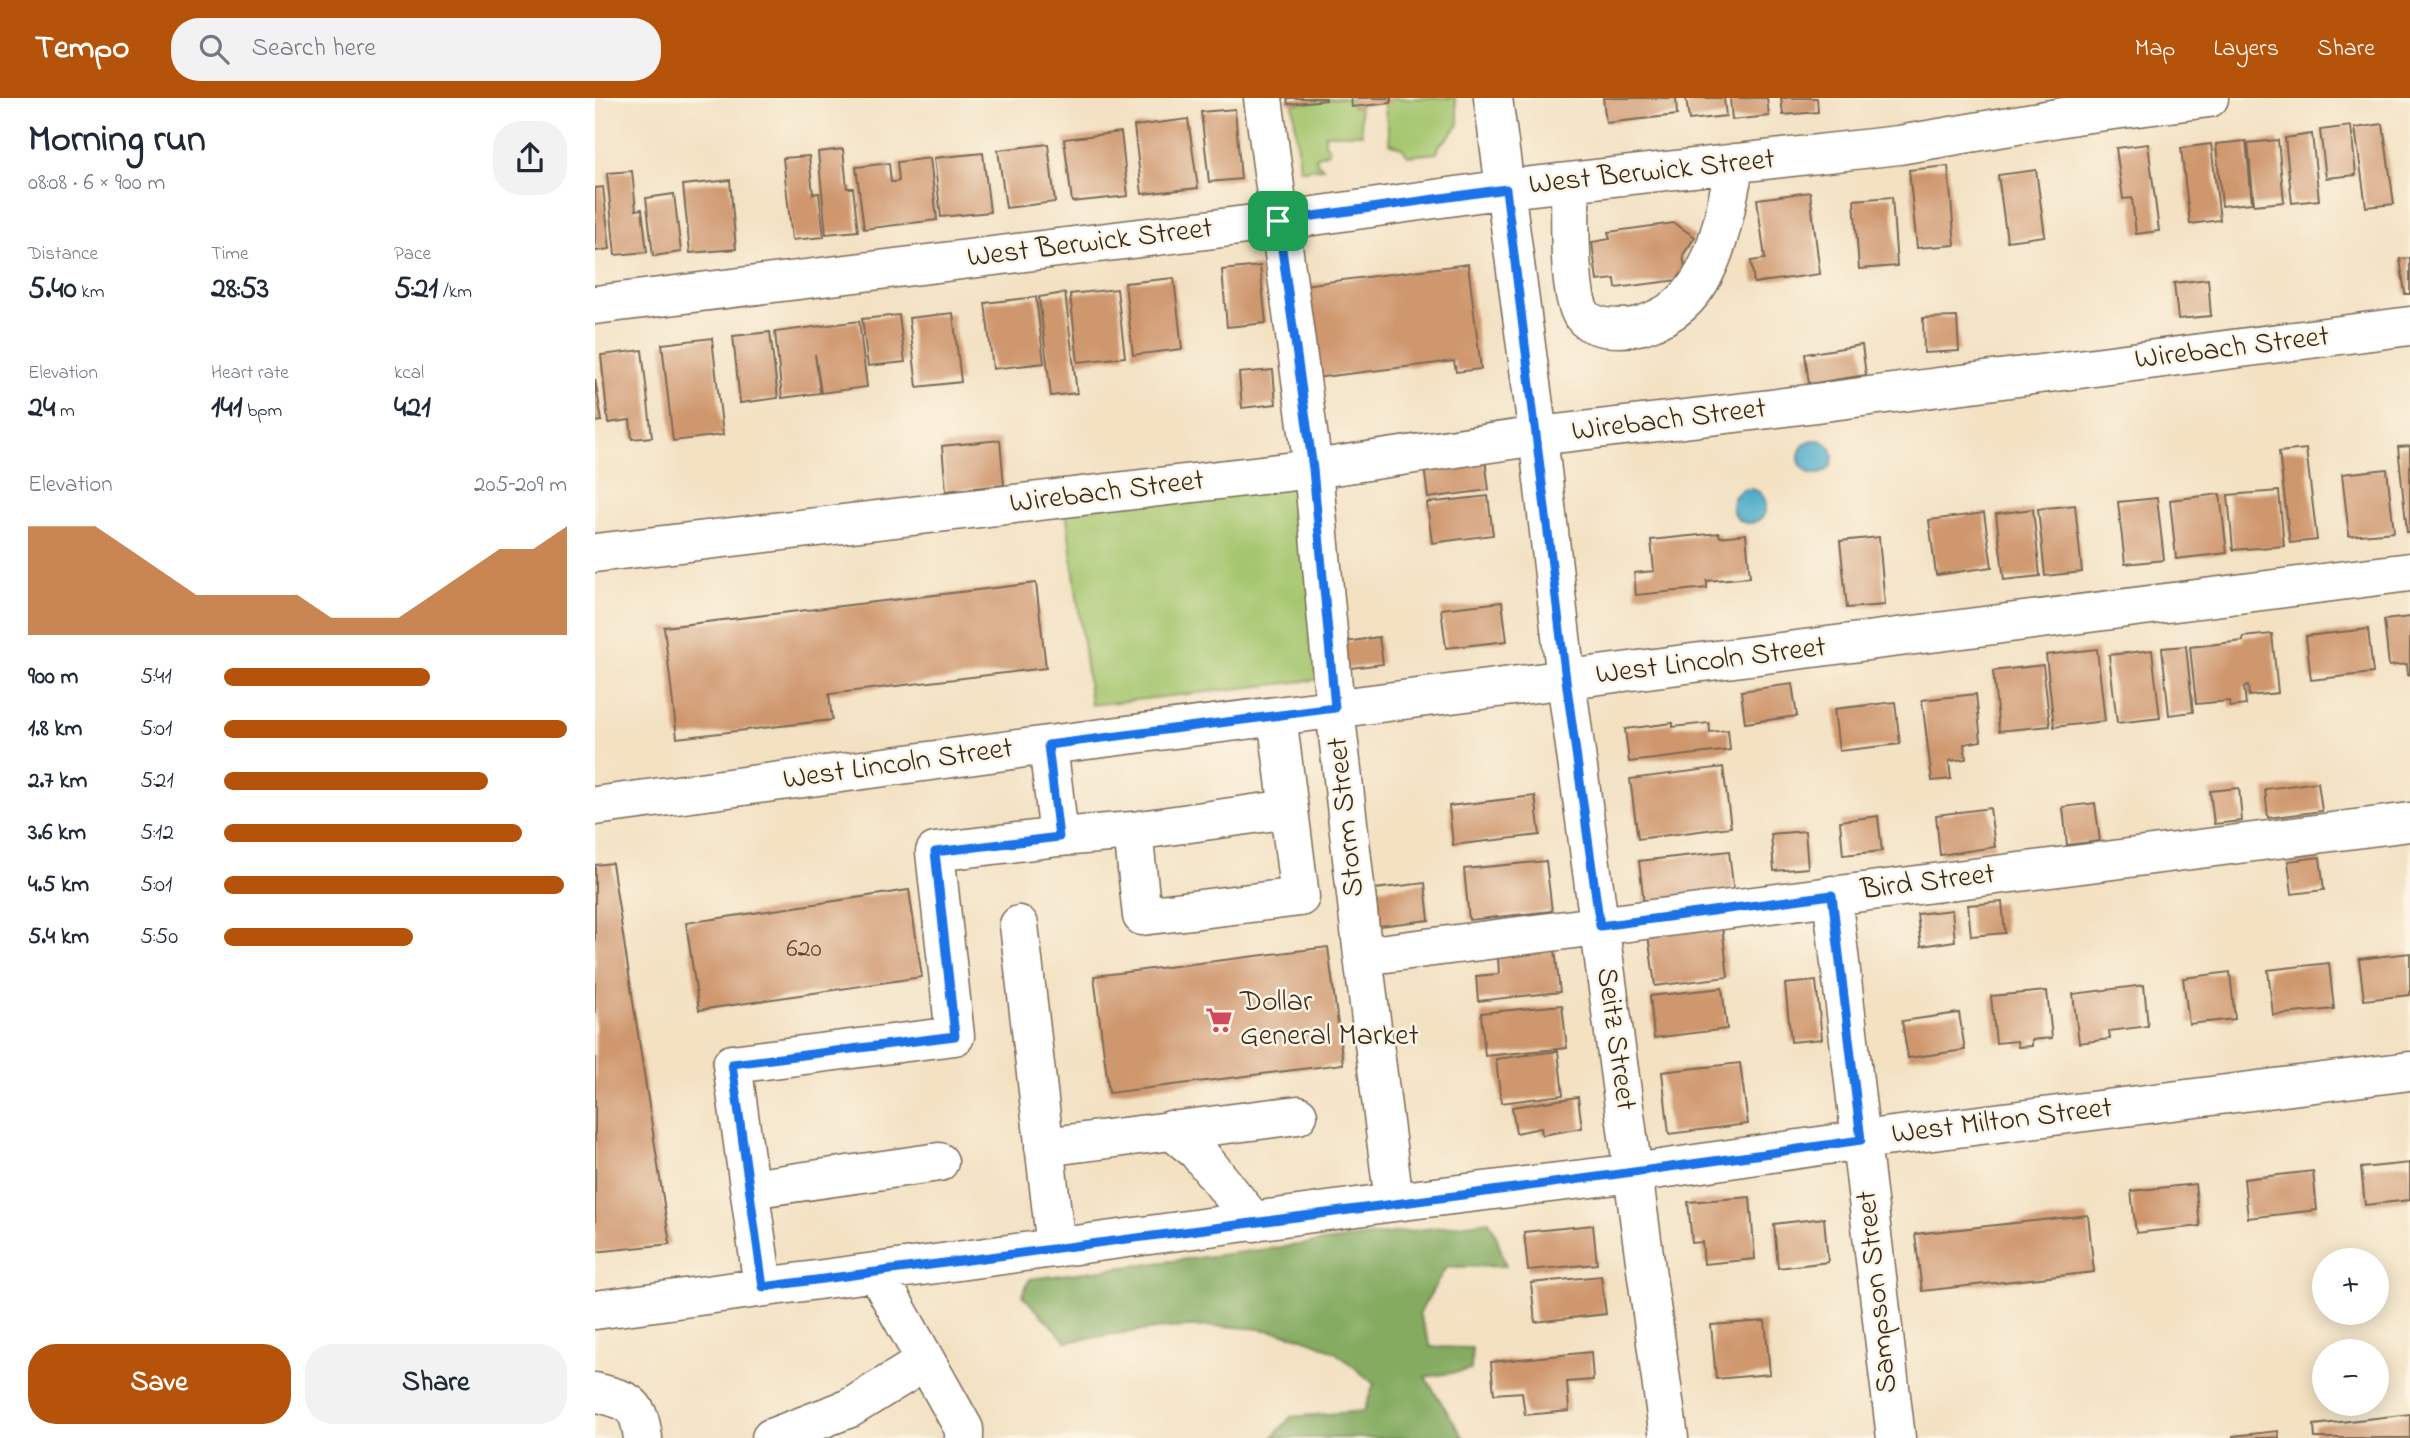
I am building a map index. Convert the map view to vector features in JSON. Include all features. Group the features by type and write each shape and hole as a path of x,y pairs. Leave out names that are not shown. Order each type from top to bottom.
{"street":[{"name":"Storm Street","path":"1263,98 1313,469 1335,708 1394,1202"},
{"name":"Seitz Street","path":"1493,98 1538,436 1566,680 1668,1438"},
{"name":"West Berwick Street","path":"595,304 1278,221 1570,181 1899,145 2074,107 2209,98"},
{"path":"1570,181 1574,288 1582,315 1602,328 1635,328 1674,312 1697,286 1713,254 1735,163"},
{"name":"Wirebach Street","path":"595,553 1313,469 1538,436 1770,409 2410,326"},
{"name":"West Lincoln Street","path":"595,806 1048,745 2410,572"},
{"path":"1133,831 1142,916 1300,897 1277,716"},
{"path":"1048,745 1059,837"},
{"path":"763,1287 732,1064 955,1036 935,852 1133,831 1289,809"},
{"name":"Bird Street","path":"1363,956 2410,822"},
{"name":"Sampson Street","path":"1832,895 1896,1438"},
{"path":"1019,925 1056,1248"},
{"name":"West Milton Street","path":"595,1310 1394,1202 1633,1173 1861,1140 2410,1071"},
{"path":"1044,1147 1298,1115"},
{"path":"1171,1130 1197,1151 1254,1222"},
{"path":"750,1188 939,1162"},
{"path":"876,1272 964,1429 964,1438"},
{"path":"771,1438 851,1408 926,1361"},
{"path":"595,1392 625,1400 639,1415 643,1438"}],"green space":[{"path":"1351,98 1352,107 1359,107 1362,134 1325,134 1328,152 1316,157 1323,168 1300,168 1293,104"},
{"path":"1391,98 1455,98 1459,125 1440,144 1437,153 1408,156 1402,148 1390,143 1384,103"},
{"path":"1292,482 1299,492 1321,679 1091,705 1066,511"},
{"path":"1489,1221 1506,1266 1446,1267 1419,1314 1431,1347 1472,1348 1471,1370 1425,1377 1464,1438 1272,1438 1291,1417 1364,1411 1374,1384 1336,1353 1308,1340 1241,1327 1167,1328 1067,1342 1022,1295 1030,1279"}],"water":[{"path":"1816,440 1828,445 1833,457 1828,469 1816,474 1804,469 1799,457 1804,445"},
{"path":"1749,489 1761,494 1766,506 1761,518 1749,523 1737,518 1732,506 1737,494"}],"building":[{"path":"1287,98 1326,98 1326,100 1288,104"},
{"path":"1351,98 1391,98 1391,103 1352,107"},
{"path":"1603,98 1676,98 1677,115 1606,123"},
{"path":"1686,98 1724,98 1726,116 1689,120"},
{"path":"1730,98 1767,98 1769,116 1732,120"},
{"path":"1781,98 1817,98 1818,112 1783,115"},
{"path":"1235,109 1241,179 1209,182 1201,112"},
{"path":"1188,119 1198,188 1142,194 1134,126"},
{"path":"2383,124 2394,204 2366,207 2355,128"},
{"path":"2351,126 2356,175 2326,178 2320,130"},
{"path":"1121,132 1128,196 1072,202 1064,139"},
{"path":"2312,134 2319,200 2292,203 2285,138"},
{"path":"2278,140 2284,202 2254,205 2248,143"},
{"path":"2246,141 2252,203 2222,206 2216,144"},
{"path":"1048,144 1055,202 1006,208 998,150"},
{"path":"2148,144 2159,231 2136,234 2132,198 2123,199 2116,148"},
{"path":"2211,144 2220,220 2190,224 2181,148"},
{"path":"843,149 847,188 853,188 858,231 826,234 818,152"},
{"path":"983,153 990,212 941,217 934,158"},
{"path":"809,156 813,194 819,193 824,237 792,240 783,158"},
{"path":"930,158 937,220 864,229 856,167 889,163 891,182 895,182 899,181 897,162"},
{"path":"1948,166 1955,245 1917,248 1909,170"},
{"path":"2036,170 2045,236 2007,241 1998,175"},
{"path":"632,171 636,210 642,209 647,252 615,255 607,173"},
{"path":"730,180 736,249 690,253 683,185"},
{"path":"603,187 610,249 595,251 595,188"},
{"path":"1810,192 1820,274 1754,283 1751,261 1765,259 1757,199"},
{"path":"674,194 681,252 653,256 646,198"},
{"path":"1892,197 1897,266 1859,269 1854,200"},
{"path":"1674,223 1695,237 1683,255 1687,279 1616,288 1615,279 1597,281 1592,242 1610,239 1608,232"},
{"path":"2410,258 2410,294 2405,294 2400,259"},
{"path":"1468,264 1481,369 1456,372 1454,361 1315,378 1303,285"},
{"path":"1260,266 1266,323 1227,327 1222,270"},
{"path":"1174,278 1182,349 1133,355 1125,283"},
{"path":"2208,279 2211,316 2178,319 2174,283"},
{"path":"1117,289 1125,357 1078,362 1070,294"},
{"path":"1065,293 1077,393 1051,396 1039,297"},
{"path":"1036,297 1044,363 993,369 985,303"},
{"path":"953,313 961,382 917,387 909,318"},
{"path":"899,315 905,362 868,366 862,319"},
{"path":"1957,317 1959,351 1924,353 1923,318"},
{"path":"859,321 867,387 821,393 815,354 820,393 782,398 775,332"},
{"path":"770,332 778,398 740,403 733,336"},
{"path":"712,338 723,435 673,441 662,344"},
{"path":"1862,345 1866,375 1809,384 1805,354"},
{"path":"642,350 652,437 632,439 630,420 608,423 601,355"},
{"path":"1273,370 1276,404 1242,408 1239,373"},
{"path":"595,379 602,421 595,422"},
{"path":"1000,440 1004,485 946,491 942,446"},
{"path":"2410,446 2410,532 2407,532 2398,447"},
{"path":"2306,449 2317,540 2290,543 2279,452"},
{"path":"1484,451 1489,490 1428,498 1423,458"},
{"path":"2387,469 2394,532 2349,536 2342,474"},
{"path":"2279,491 2284,546 2233,550 2228,495"},
{"path":"2220,494 2227,553 2176,559 2170,500"},
{"path":"1488,496 1493,535 1432,543 1427,503"},
{"path":"2157,498 2164,560 2125,564 2118,502"},
{"path":"2075,505 2082,572 2045,576 2038,509"},
{"path":"2033,509 2040,576 2004,580 1996,514"},
{"path":"1984,513 1992,567 1936,575 1929,520"},
{"path":"1719,533 1720,537 1746,534 1750,577 1707,581 1707,588 1636,595 1634,573 1654,571 1651,540"},
{"path":"1879,537 1885,605 1847,608 1840,541"},
{"path":"1036,583 1046,668 829,694 832,720 677,738 664,627"},
{"path":"1502,602 1507,641 1446,648 1441,609"},
{"path":"2410,617 2408,676 2407,664 2389,666 2384,620"},
{"path":"2368,629 2373,673 2311,680 2306,636"},
{"path":"2272,634 2278,693 2249,696 2248,686 2244,687 2246,705 2230,707 2229,701 2196,704 2190,647 2243,641 2243,637"},
{"path":"1379,637 1383,664 1343,669 1339,643"},
{"path":"2186,646 2193,712 2169,715 2162,648"},
{"path":"2097,649 2105,721 2054,727 2046,655"},
{"path":"2152,650 2160,718 2117,723 2109,655"},
{"path":"2043,665 2050,726 1999,731 1993,671"},
{"path":"1792,684 1797,716 1745,723 1741,691"},
{"path":"1976,694 1981,741 1964,744 1966,759 1949,761 1951,779 1932,781 1922,700"},
{"path":"1895,702 1900,744 1839,751 1834,709"},
{"path":"1673,723 1673,727 1709,723 1710,732 1728,730 1730,750 1629,762 1625,729"},
{"path":"1723,767 1731,827 1638,839 1630,779"},
{"path":"2318,782 2322,811 2268,818 2265,789"},
{"path":"2239,788 2242,821 2214,824 2210,791"},
{"path":"1535,796 1540,835 1453,845 1449,806"},
{"path":"2095,803 2100,841 2067,845 2063,807"},
{"path":"1990,808 1995,847 1940,855 1936,815"},
{"path":"1878,816 1882,851 1843,855 1840,821"},
{"path":"1805,831 1808,868 1774,871 1771,834"},
{"path":"1729,851 1734,894 1644,904 1639,861"},
{"path":"2320,857 2324,890 2292,894 2288,861"},
{"path":"1546,861 1552,911 1469,920 1464,869"},
{"path":"612,863 670,1244 595,1252 595,865"},
{"path":"1425,883 1429,920 1379,926 1375,889"},
{"path":"909,890 922,977 699,1010 686,923"},
{"path":"2002,902 2005,933 1971,936 1968,905"},
{"path":"1952,910 1955,941 1921,946 1917,914"},
{"path":"1722,926 1728,977 1655,986 1648,935"},
{"name":"Dollar General Market","path":"1328,947 1343,1064 1109,1093 1094,976"},
{"path":"1555,950 1560,992 1478,1001 1476,976 1499,974 1498,956"},
{"path":"2410,953 2410,995 2364,1000 2359,959"},
{"path":"2329,963 2334,1009 2273,1015 2268,970"},
{"path":"2230,972 2235,1019 2189,1024 2183,978"},
{"path":"1816,981 1822,1039 1791,1042 1785,984"},
{"path":"2144,985 2148,1026 2109,1031 2110,1039 2079,1043 2073,994"},
{"path":"1722,988 1727,1029 1654,1038 1650,996"},
{"path":"2047,991 2052,1038 2032,1040 2032,1046 2018,1047 2017,1041 1996,1043 1991,996"},
{"path":"1562,1005 1567,1048 1485,1056 1481,1013"},
{"path":"1959,1013 1965,1050 1908,1058 1902,1021"},
{"path":"1558,1051 1563,1095 1501,1103 1496,1059"},
{"path":"1740,1063 1748,1124 1669,1134 1662,1072"},
{"path":"1578,1097 1582,1128 1542,1135 1541,1128 1516,1133 1512,1107"},
{"path":"2410,1163 2410,1200 2365,1205 2361,1168"},
{"path":"2313,1171 2317,1210 2248,1218 2244,1179"},
{"path":"2195,1184 2200,1226 2136,1233 2131,1191"},
{"path":"1750,1197 1755,1259 1704,1264 1702,1242 1692,1243 1688,1202"},
{"path":"2088,1215 2094,1272 1922,1291 1915,1234"},
{"path":"1824,1218 1828,1262 1778,1268 1774,1224"},
{"path":"1593,1225 1597,1264 1528,1270 1524,1232"},
{"path":"1601,1276 1606,1314 1535,1322 1531,1283"},
{"path":"1765,1321 1770,1374 1716,1379 1711,1325"},
{"path":"1591,1352 1593,1380 1567,1382 1569,1411 1525,1415 1522,1392 1494,1394 1491,1362"},
{"path":"2410,1414 2410,1438 2315,1438 2314,1425"},
{"path":"2278,1431 2279,1438 2233,1438 2233,1436"}],"place":[{"name":"Dollar General Market","path":"1219,1020"}],"route":[{"path":"1506,189 1566,680 1600,926 1832,895 1861,1140 1633,1173 1394,1202 763,1287 732,1064 955,1036 935,852 1059,837 1048,745 1335,708 1313,469 1278,221 1506,189"}]}
